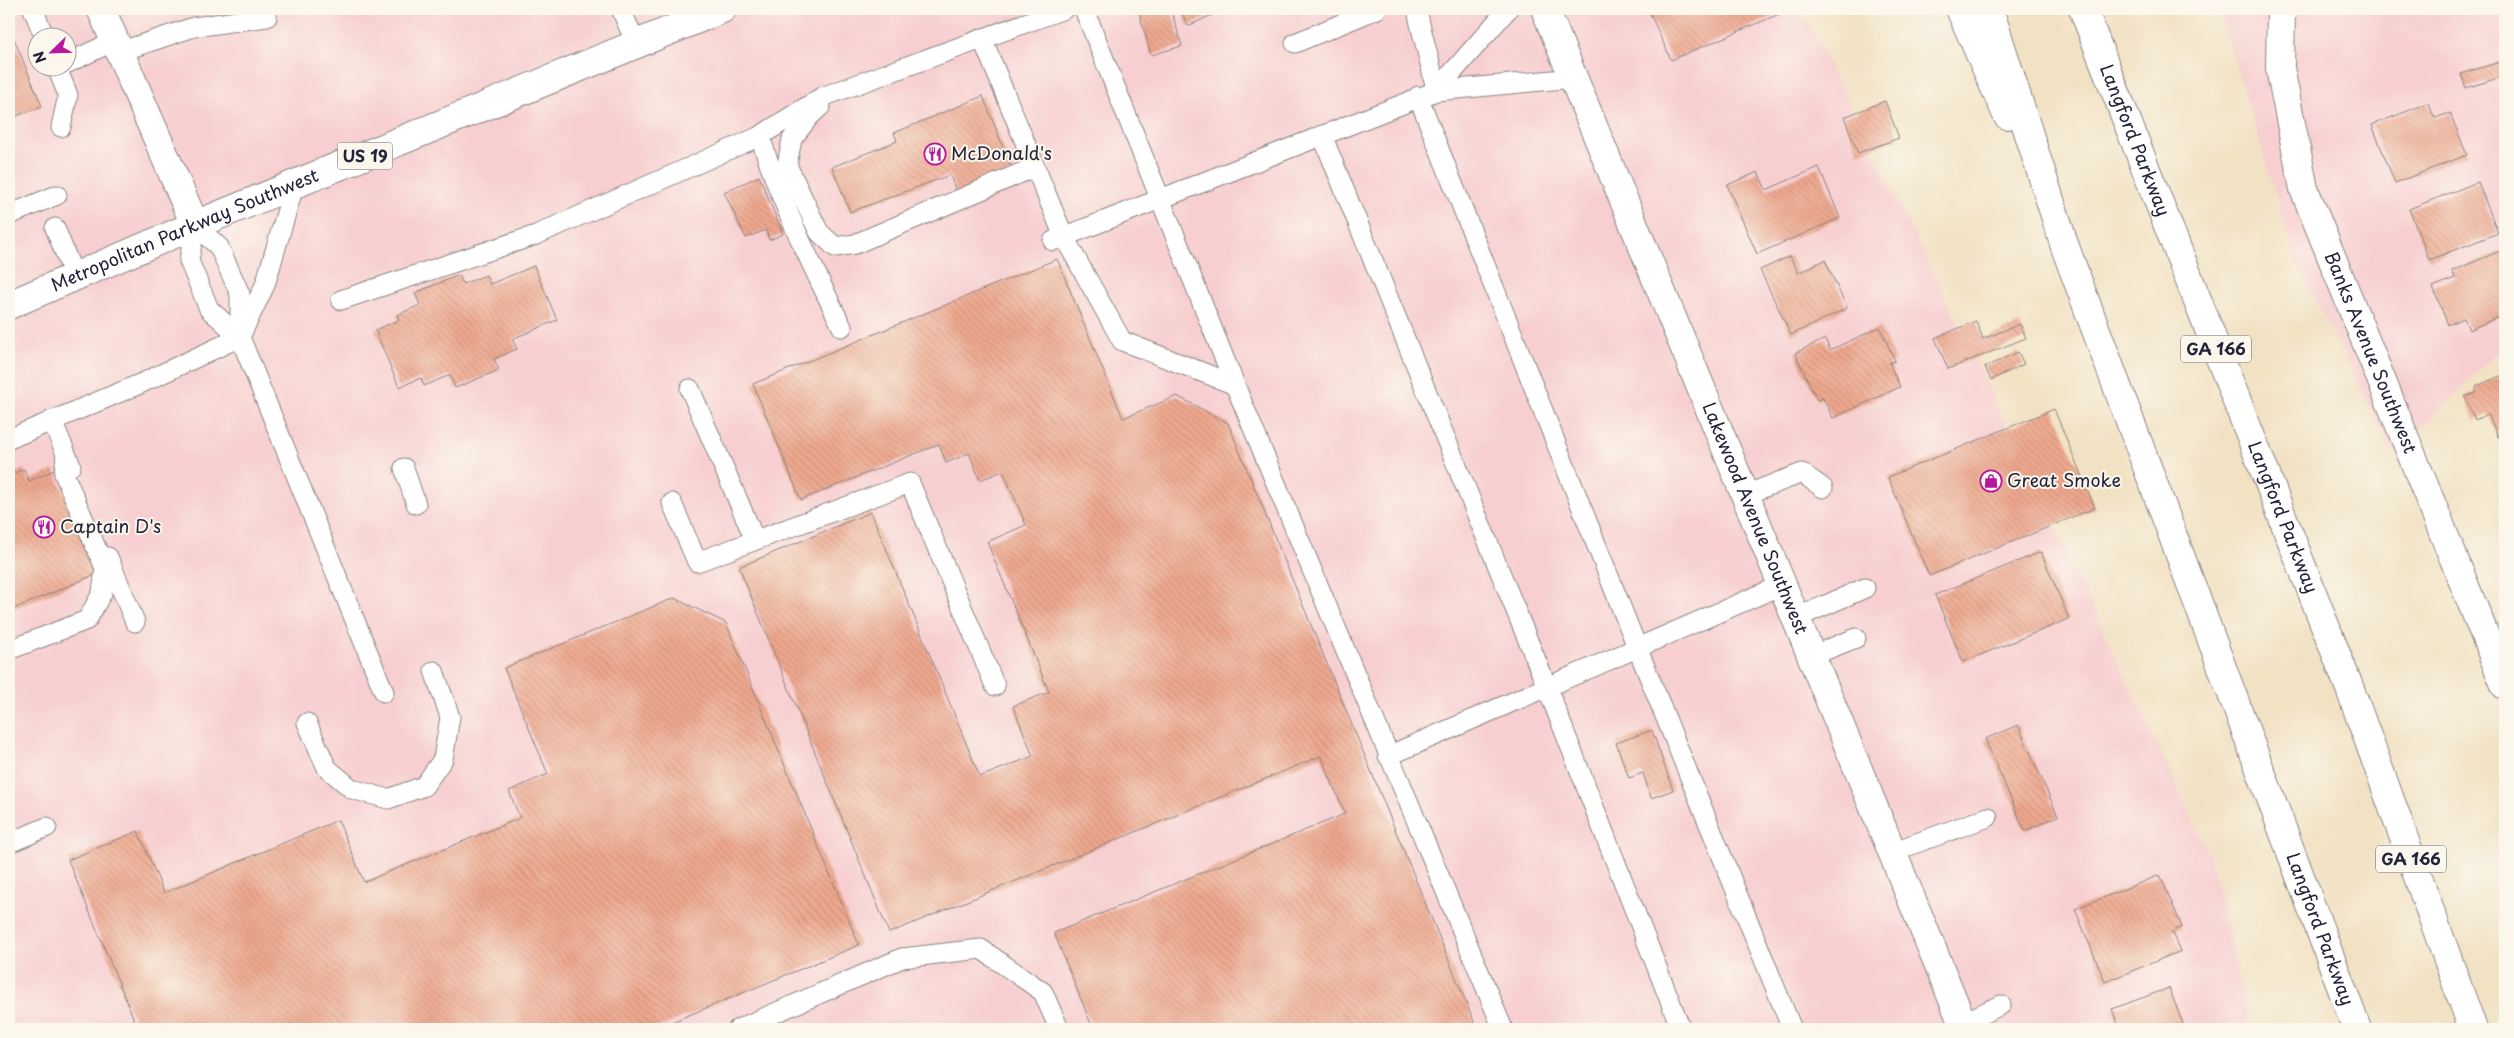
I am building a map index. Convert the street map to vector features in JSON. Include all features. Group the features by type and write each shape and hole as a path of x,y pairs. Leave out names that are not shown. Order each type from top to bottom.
{"main road":[{"path":"101,9 195,225"},
{"name":"Metropolitan Parkway Southwest","path":"9,305 195,225 722,9"},
{"name":"Lakewood Avenue Southwest","path":"1545,9 1964,1026"},
{"path":"1960,9 2065,247"},
{"name":"Langford Parkway","path":"1989,9 2065,247 2329,959 2357,1029"},
{"name":"Langford Parkway","path":"2083,9 2350,689 2472,1029"},
{"name":"Banks Avenue Southwest","path":"2281,9 2280,68 2304,189 2505,685"},
{"path":"2329,959 2336,1029"}],"lane":[{"path":"33,9 41,28"},
{"path":"621,9 636,44"},
{"path":"341,300 536,235 760,136 822,97 1064,9"},
{"path":"1084,9 1159,200 1388,756 1503,1029"},
{"path":"1294,44 1377,9"},
{"path":"1417,9 1422,38 1430,56 1436,90"},
{"path":"1436,90 1508,9"},
{"path":"78,59 116,46 194,27 268,17"},
{"path":"982,38 1035,167 1058,239 1122,341 1235,385"},
{"path":"61,78 68,94 62,127"},
{"path":"1058,239 1436,90 1574,78"},
{"path":"839,91 810,116 792,139 787,166 818,232 836,247 855,244 1035,167"},
{"path":"1418,96 1637,647 1792,1029"},
{"path":"1322,135 1547,687 1681,1029"},
{"path":"760,136 767,158 808,256 842,326"},
{"path":"9,438 142,383 240,336 265,286 294,186"},
{"path":"9,215 57,195"},
{"path":"195,225 190,261 197,280 209,309 240,336"},
{"path":"195,225 219,247 240,294 240,336 384,692"},
{"path":"55,228 75,278"},
{"path":"690,389 755,540"},
{"path":"52,420 135,622"},
{"path":"9,650 87,620 102,593 105,568 64,474 66,454"},
{"path":"404,468 416,504"},
{"path":"1745,495 1802,473 1823,488"},
{"path":"672,503 697,562 910,483 995,686"},
{"path":"1388,756 1782,585"},
{"path":"1796,618 1865,588"},
{"path":"1811,656 1856,638"},
{"path":"307,723 327,768 352,789 388,799 424,786 443,759 450,717 434,672"},
{"path":"1892,852 1988,817"},
{"path":"9,842 47,826"},
{"path":"738,1029 902,958 981,949 1043,992 1059,1029"},
{"path":"1964,1026 2001,1005"}],"shaded area":[{"path":"9,9 1801,9 1943,292 2211,858 2250,1029 9,1029"},
{"path":"2219,9 2505,9 2505,345 2394,454 2296,262"}],"building":[{"path":"1138,9 1171,9 1182,46 1151,55"},
{"path":"1180,9 1225,9 1188,26"},
{"path":"1648,9 1791,9 1671,60"},
{"path":"9,27 28,72 28,78 30,78 42,106 9,119"},
{"path":"2503,61 2505,76 2466,88 2461,74"},
{"name":"McDonald's","path":"983,96 1013,172 957,194 950,175 850,212 832,167 897,141 894,133"},
{"path":"1885,101 1899,138 1858,153 1844,117"},
{"path":"2428,103 2435,118 2450,113 2467,155 2395,183 2372,125"},
{"path":"1819,167 1840,218 1757,254 1727,185 1758,172 1766,190"},
{"path":"759,176 783,234 769,240 766,230 746,238 724,192"},
{"path":"2478,182 2498,233 2429,260 2409,209"},
{"path":"2505,249 2505,314 2469,330 2464,318 2448,325 2433,287 2455,278 2452,271"},
{"path":"1790,256 1798,273 1825,260 1847,308 1791,335 1760,270"},
{"path":"1057,259 1123,418 1177,396 1228,423 1477,1029 1093,1029 1054,933 1345,814 1321,756 889,933 739,567 871,512 980,777 1033,756 1013,706 1049,692 987,542 1026,525 1003,471 980,480 969,453 946,463 939,444 801,500 753,384"},
{"path":"534,266 557,320 512,339 517,349 494,359 499,370 455,388 450,375 424,386 421,378 399,387 375,330 399,320 397,315 420,305 415,293 459,275 463,284 486,275 490,284"},
{"path":"1976,321 1983,339 2020,324 2026,338 1948,369 1935,338"},
{"path":"1880,327 1895,361 1889,363 1900,387 1833,418 1823,398 1817,400 1795,353 1825,339 1830,350"},
{"path":"2018,352 2024,364 1991,380 1985,367"},
{"path":"2505,374 2505,434 2498,437 2488,414 2475,420 2465,397 2475,393 2477,386"},
{"path":"2054,409 2095,508 1929,576 1888,477"},
{"name":"Captain D's","path":"24,469 29,481 54,470 99,573 11,610 9,604 9,475"},
{"path":"2041,552 2069,619 1963,662 1935,595"},
{"path":"674,598 726,623 859,945 655,1029 138,1029 68,860 138,831 164,893 338,820 364,882 520,818 509,791 548,774 504,668"},
{"path":"2018,725 2058,816 2025,831 1985,739"},
{"path":"1652,730 1673,790 1651,798 1643,773 1629,778 1616,743"},
{"path":"2160,875 2182,927 2172,931 2181,951 2105,982 2075,909"},
{"path":"2169,988 2185,1029 2120,1029 2112,1009"}],"place":[{"name":"McDonald's","path":"935,154"},
{"name":"Great Smoke","path":"1991,481"},
{"name":"Captain D's","path":"44,527"}]}
